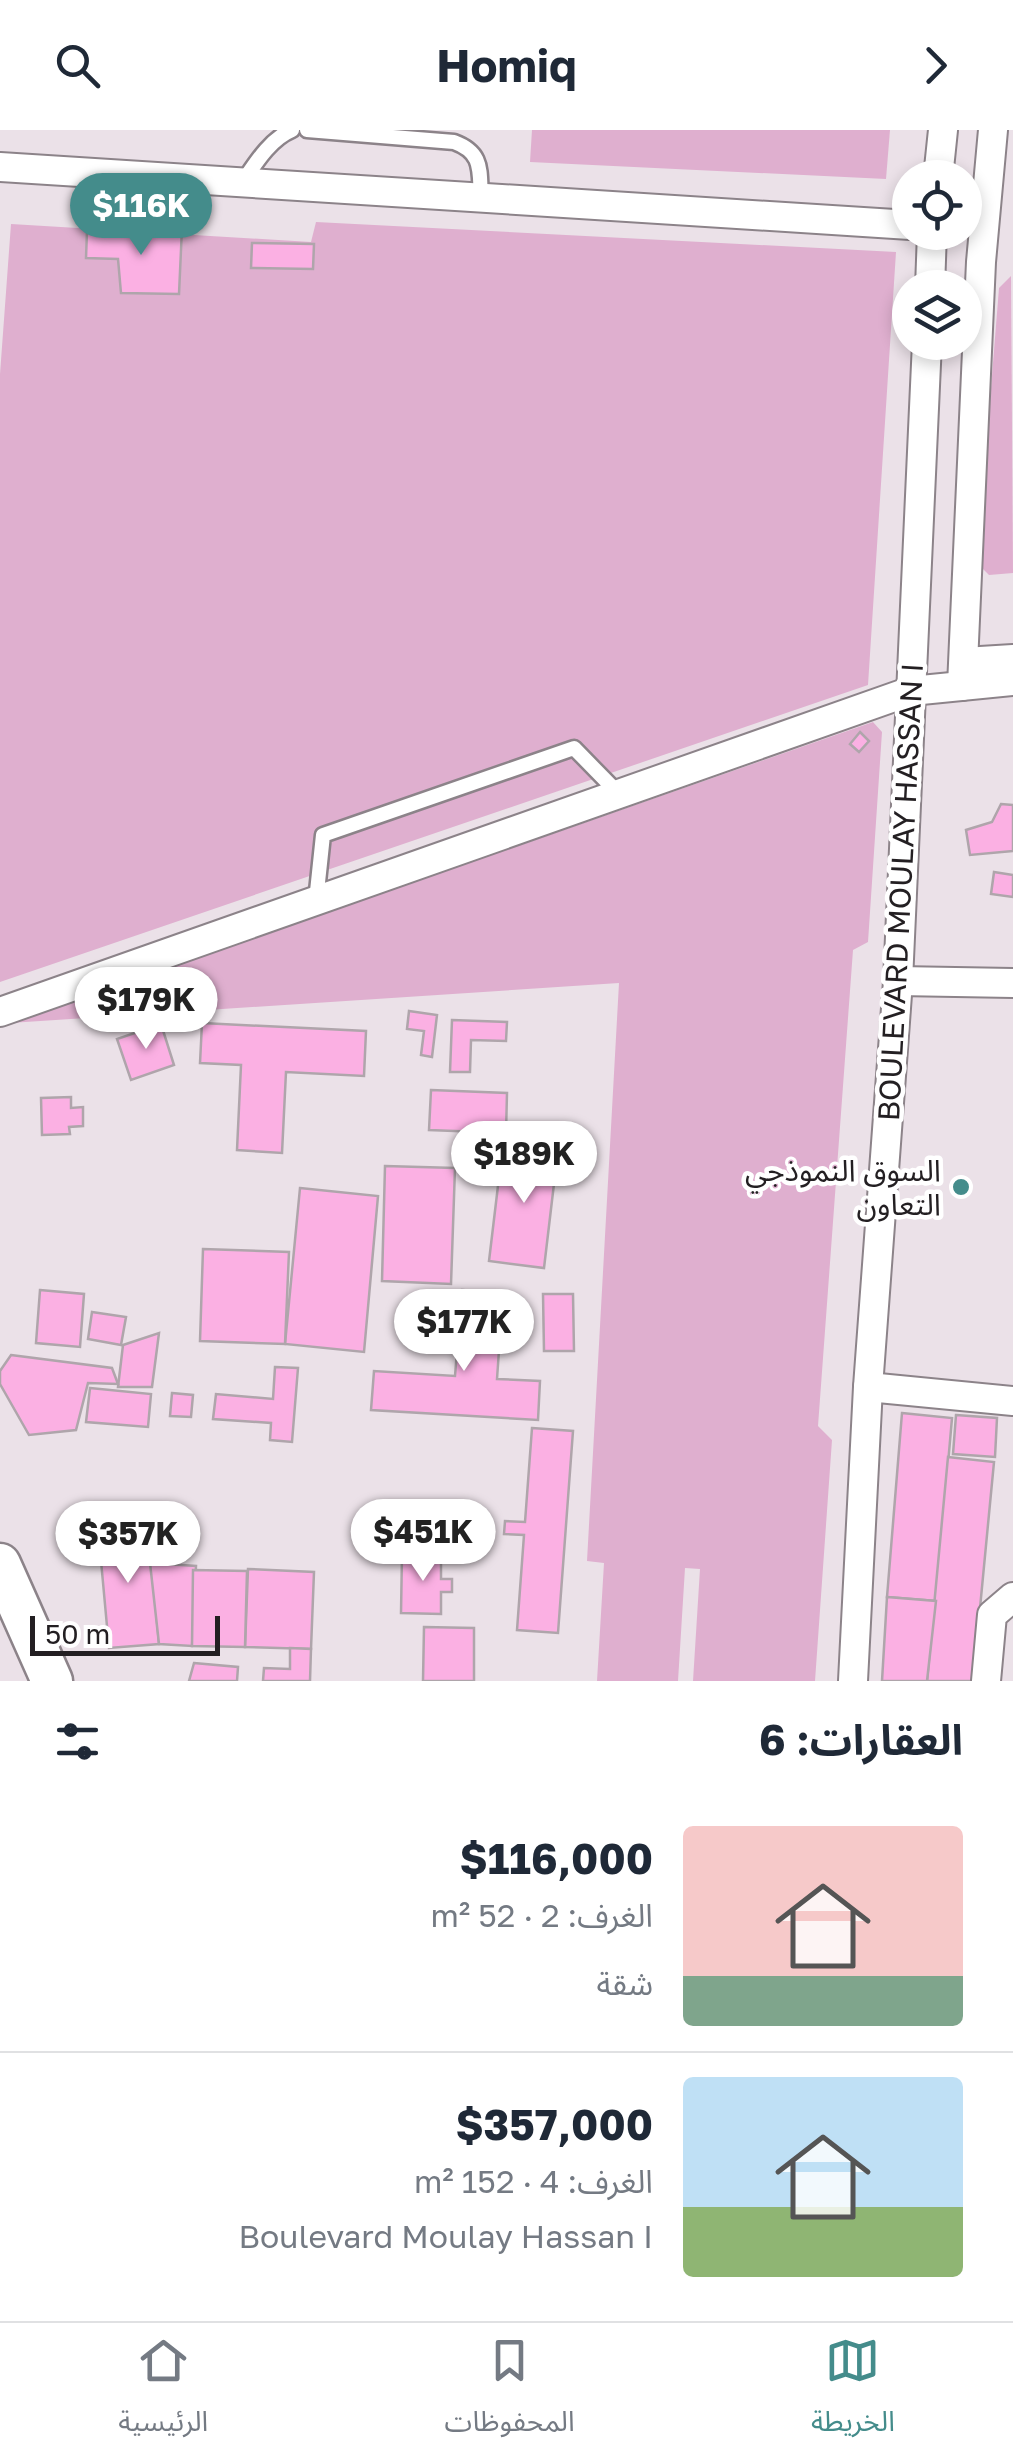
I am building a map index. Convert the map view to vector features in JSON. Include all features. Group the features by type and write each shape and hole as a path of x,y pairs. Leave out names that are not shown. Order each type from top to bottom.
{"street":[{"path":"940,160 944,130"},
{"path":"963,674 981,262 992,130"},
{"path":"0,168 892,225"},
{"name":"BOULEVARD MOULAY HASSAN I","path":"854,1681 868,1387 898,981 926,360"},
{"path":"0,1012 911,691 1013,659"},
{"path":"963,674 1013,680"},
{"path":"898,981 1013,983"},
{"path":"868,1387 1013,1401"},
{"path":"0,1564 52,1681"},
{"path":"986,1681 992,1615 1013,1597"}],"lane":[{"path":"242,183 263,153 292,130"},
{"path":"307,130 454,142 469,147 478,158 480,198"},
{"path":"316,900 323,836 341,829 574,748 619,794"}],"shaded area":[{"path":"532,130 890,130 886,179 530,162"},
{"path":"316,222 896,252 868,685 0,982 0,374 11,224 311,242"},
{"path":"1011,276 1013,573 989,575 977,563 999,288"},
{"path":"873,722 882,732 868,942 853,950 818,1426 832,1440 815,1681 693,1681 700,1569 685,1568 678,1681 597,1681 604,1563 587,1561 619,983 10,1023"}],"building":[{"path":"182,228 179,294 121,293 118,259 86,258 87,231"},
{"path":"252,243 314,244 313,269 251,268"},
{"path":"860,732 869,741 859,752 850,744"},
{"path":"1001,804 1013,805 1013,851 970,855 966,830 992,822"},
{"path":"994,872 1013,875 1013,897 991,894"},
{"path":"409,1011 437,1015 432,1057 421,1055 424,1031 407,1029"},
{"path":"452,1020 507,1022 506,1041 471,1040 470,1072 450,1072"},
{"path":"202,1023 366,1031 364,1076 286,1072 282,1153 237,1150 241,1065 200,1063"},
{"path":"161,1024 174,1065 131,1080 117,1039"},
{"path":"431,1090 507,1093 506,1133 429,1130"},
{"path":"71,1097 71,1108 83,1107 83,1126 69,1127 70,1134 42,1135 41,1098"},
{"path":"503,1144 558,1150 544,1268 489,1261"},
{"path":"385,1166 455,1168 451,1284 382,1281"},
{"path":"300,1188 378,1196 364,1352 285,1344"},
{"path":"203,1249 289,1252 285,1344 200,1341"},
{"path":"40,1290 84,1294 80,1347 36,1343"},
{"path":"462,1290 503,1293 497,1379 540,1381 538,1420 371,1410 374,1371 455,1376"},
{"path":"543,1294 573,1294 574,1351 544,1351"},
{"path":"92,1312 126,1317 121,1345 88,1339"},
{"path":"159,1333 152,1387 118,1387 123,1345"},
{"path":"11,1355 112,1368 118,1384 88,1383 76,1430 29,1435 0,1384 0,1371"},
{"path":"275,1367 298,1368 292,1442 270,1440 271,1423 213,1419 216,1394 273,1399"},
{"path":"90,1388 151,1394 148,1427 86,1422"},
{"path":"172,1393 193,1395 191,1417 170,1416"},
{"path":"902,1413 952,1418 936,1601 887,1597"},
{"path":"956,1415 997,1418 995,1457 953,1454"},
{"path":"532,1428 573,1431 558,1633 517,1630 524,1535 504,1534 505,1521 525,1522"},
{"path":"948,1457 994,1462 973,1681 927,1681"},
{"path":"148,1524 159,1644 109,1648 98,1528"},
{"path":"402,1554 441,1555 441,1579 452,1579 452,1592 441,1592 441,1614 401,1613"},
{"path":"150,1563 196,1566 192,1646 159,1644"},
{"path":"248,1569 314,1572 311,1649 245,1647"},
{"path":"193,1570 247,1571 245,1647 192,1646"},
{"path":"887,1597 936,1601 927,1681 882,1681"},
{"path":"424,1627 474,1628 474,1681 423,1681"},
{"path":"290,1648 311,1649 310,1681 263,1681 264,1668 290,1669"},
{"path":"194,1663 238,1667 237,1681 189,1681"}],"place":[{"name":"السوق النموذجي التعاون","path":"961,1187"}]}
